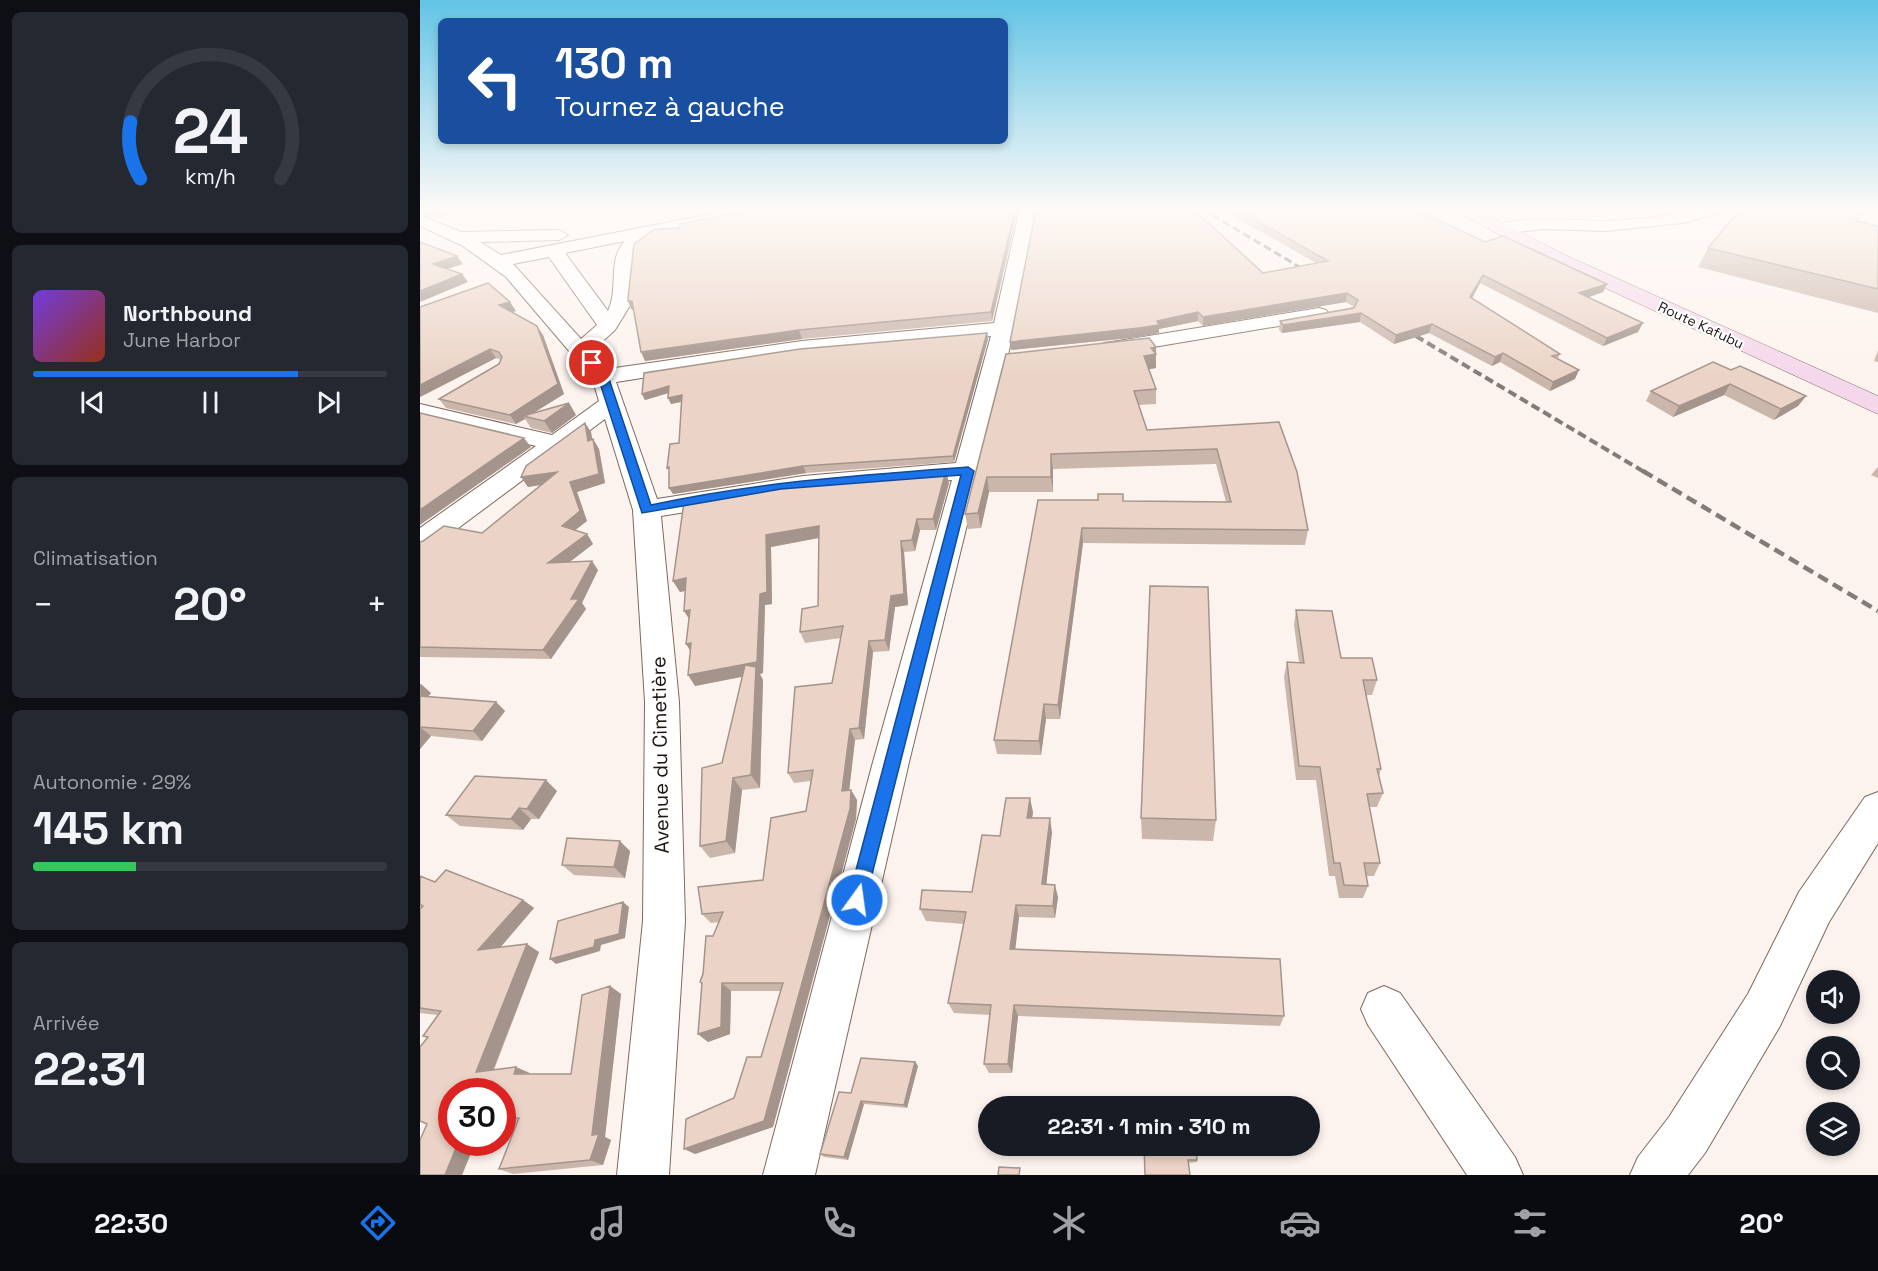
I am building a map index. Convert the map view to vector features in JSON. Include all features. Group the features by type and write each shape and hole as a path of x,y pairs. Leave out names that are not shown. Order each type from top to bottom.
{"main road":[{"name":"Route Kafubu","path":"1569,264 1878,406"}],"street":[{"path":"501,264 506,267 598,377"},
{"path":"491,281 506,267 516,264"},
{"path":"563,264 608,326"},
{"path":"420,542 554,443 598,377 608,326 621,304 623,264"},
{"path":"789,1175 891,762 968,471 1008,359 1003,328 1016,264"},
{"path":"1091,350 1139,345 1334,312"},
{"path":"598,377 701,360 947,331 1003,328"},
{"name":"Avenue du Cimetière","path":"598,377 647,510 662,702 664,921 643,1175"},
{"path":"420,410 448,393"},
{"path":"420,410 554,443"},
{"path":"647,510 709,496 781,485 968,471"},
{"path":"1656,1175 1687,1135 1764,1010 1814,907 1878,809"},
{"path":"1384,1009 1497,1175"}],"building":[{"path":"420,264 434,264 462,274 420,291"},
{"path":"632,264 1002,264 991,312 799,330 641,352 632,301 628,301"},
{"path":"1025,264 1253,264 1263,273 1313,264 1563,264 1607,284 1579,293 1643,323 1607,338 1483,275 1470,297 1560,354 1552,356 1579,370 1553,382 1503,353 1495,357 1432,324 1396,335 1361,313 1283,325 1280,321 1354,308 1358,300 1347,293 1203,317 1198,312 1157,321 1159,325 1139,328 1010,342"},
{"path":"1774,264 1878,264 1878,289"},
{"path":"488,283 510,302 499,305 537,326 558,384 510,415 439,399 499,364 502,357 499,352 490,349 420,385 420,307"},
{"path":"987,333 953,456 803,466 669,488 669,467 667,468 670,444 679,443 682,395 668,398 669,386 642,394 644,373 800,349"},
{"path":"1149,338 1156,347 1151,348 1156,354 1144,356 1156,389 1134,391 1147,430 1279,422 1297,472 1308,530 1082,528 1058,705 1044,704 1039,741 994,740 1038,500 1098,500 1098,494 1123,494 1123,501 1231,502 1217,449 1051,454 1051,477 987,477 978,513 965,514 1006,354"},
{"path":"1713,362 1731,370 1740,366 1806,396 1781,409 1730,384 1679,406 1651,391"},
{"path":"569,403 544,421 523,416"},
{"path":"420,413 524,438 420,510"},
{"path":"585,423 588,441 593,439 599,474 570,482 580,511 562,526 587,534 548,563 592,561 571,599 579,599 543,650 420,647 420,542 444,526 482,533 557,472 521,477 526,466"},
{"path":"946,471 933,519 917,519 912,540 901,541 904,594 891,596 885,640 869,641 859,728 850,729 842,791 851,790 850,809 764,1121 684,1149 686,1119 734,1098 747,1057 761,1057 783,983 722,983 721,1027 698,1034 702,983 700,982 703,974 706,936 713,936 723,912 702,914 698,887 763,880 771,818 806,811 813,770 788,773 795,687 832,683 843,626 800,632 802,609 818,606 819,526 766,535 767,592 760,594 757,662 688,675 691,643 686,644 690,610 684,611 686,578 673,581 684,502 802,483"},
{"path":"1150,586 1208,587 1216,820 1141,818"},
{"path":"1296,610 1332,611 1341,658 1372,658 1377,680 1363,680 1381,769 1377,769 1383,793 1367,794 1380,863 1364,863 1368,886 1344,885 1340,863 1334,863 1320,767 1299,766 1287,662 1304,663"},
{"path":"745,665 756,667 751,775 733,778 726,841 700,846 702,768 722,763"},
{"path":"420,696 496,702 473,731 420,727"},
{"path":"475,776 546,780 527,809 519,808 511,819 446,815"},
{"path":"1006,798 1030,798 1027,818 1050,818 1042,884 1055,885 1053,906 1016,905 1010,949 1280,959 1284,1016 1014,1005 1008,1064 984,1064 991,1005 948,1003 966,912 920,909 922,890 972,892 982,835 1000,836"},
{"path":"567,838 620,841 614,867 562,865"},
{"path":"446,870 523,900 478,950 527,944 476,1072 516,1067 514,1074 571,1074 582,995 610,986 592,1135 599,1134 590,1160 499,1169 504,1156 516,1156 516,1126 519,1118 516,1118 516,1078 438,1078 438,1156 453,1156 445,1175 420,1175 420,1140 427,1124 420,1121 420,1047 428,1037 423,1036 441,1011 420,1008 420,909 423,906 420,904 420,876 435,882"},
{"path":"623,902 619,934 595,940 594,947 550,959 558,921"},
{"path":"861,1058 915,1062 904,1105 861,1101 844,1157 820,1154 839,1092 851,1093"},
{"path":"1144,1156 1197,1156 1197,1160 1188,1160 1190,1175 1145,1175"},
{"path":"999,1167 1020,1168 1019,1175 998,1175"}],"railway":[{"path":"1294,264 1313,275"},
{"path":"1404,329 1646,473"},
{"path":"1643,471 1878,611"}],"route":[{"path":"592,363 603,376 647,510 709,496 781,485 968,471 857,900"}]}
